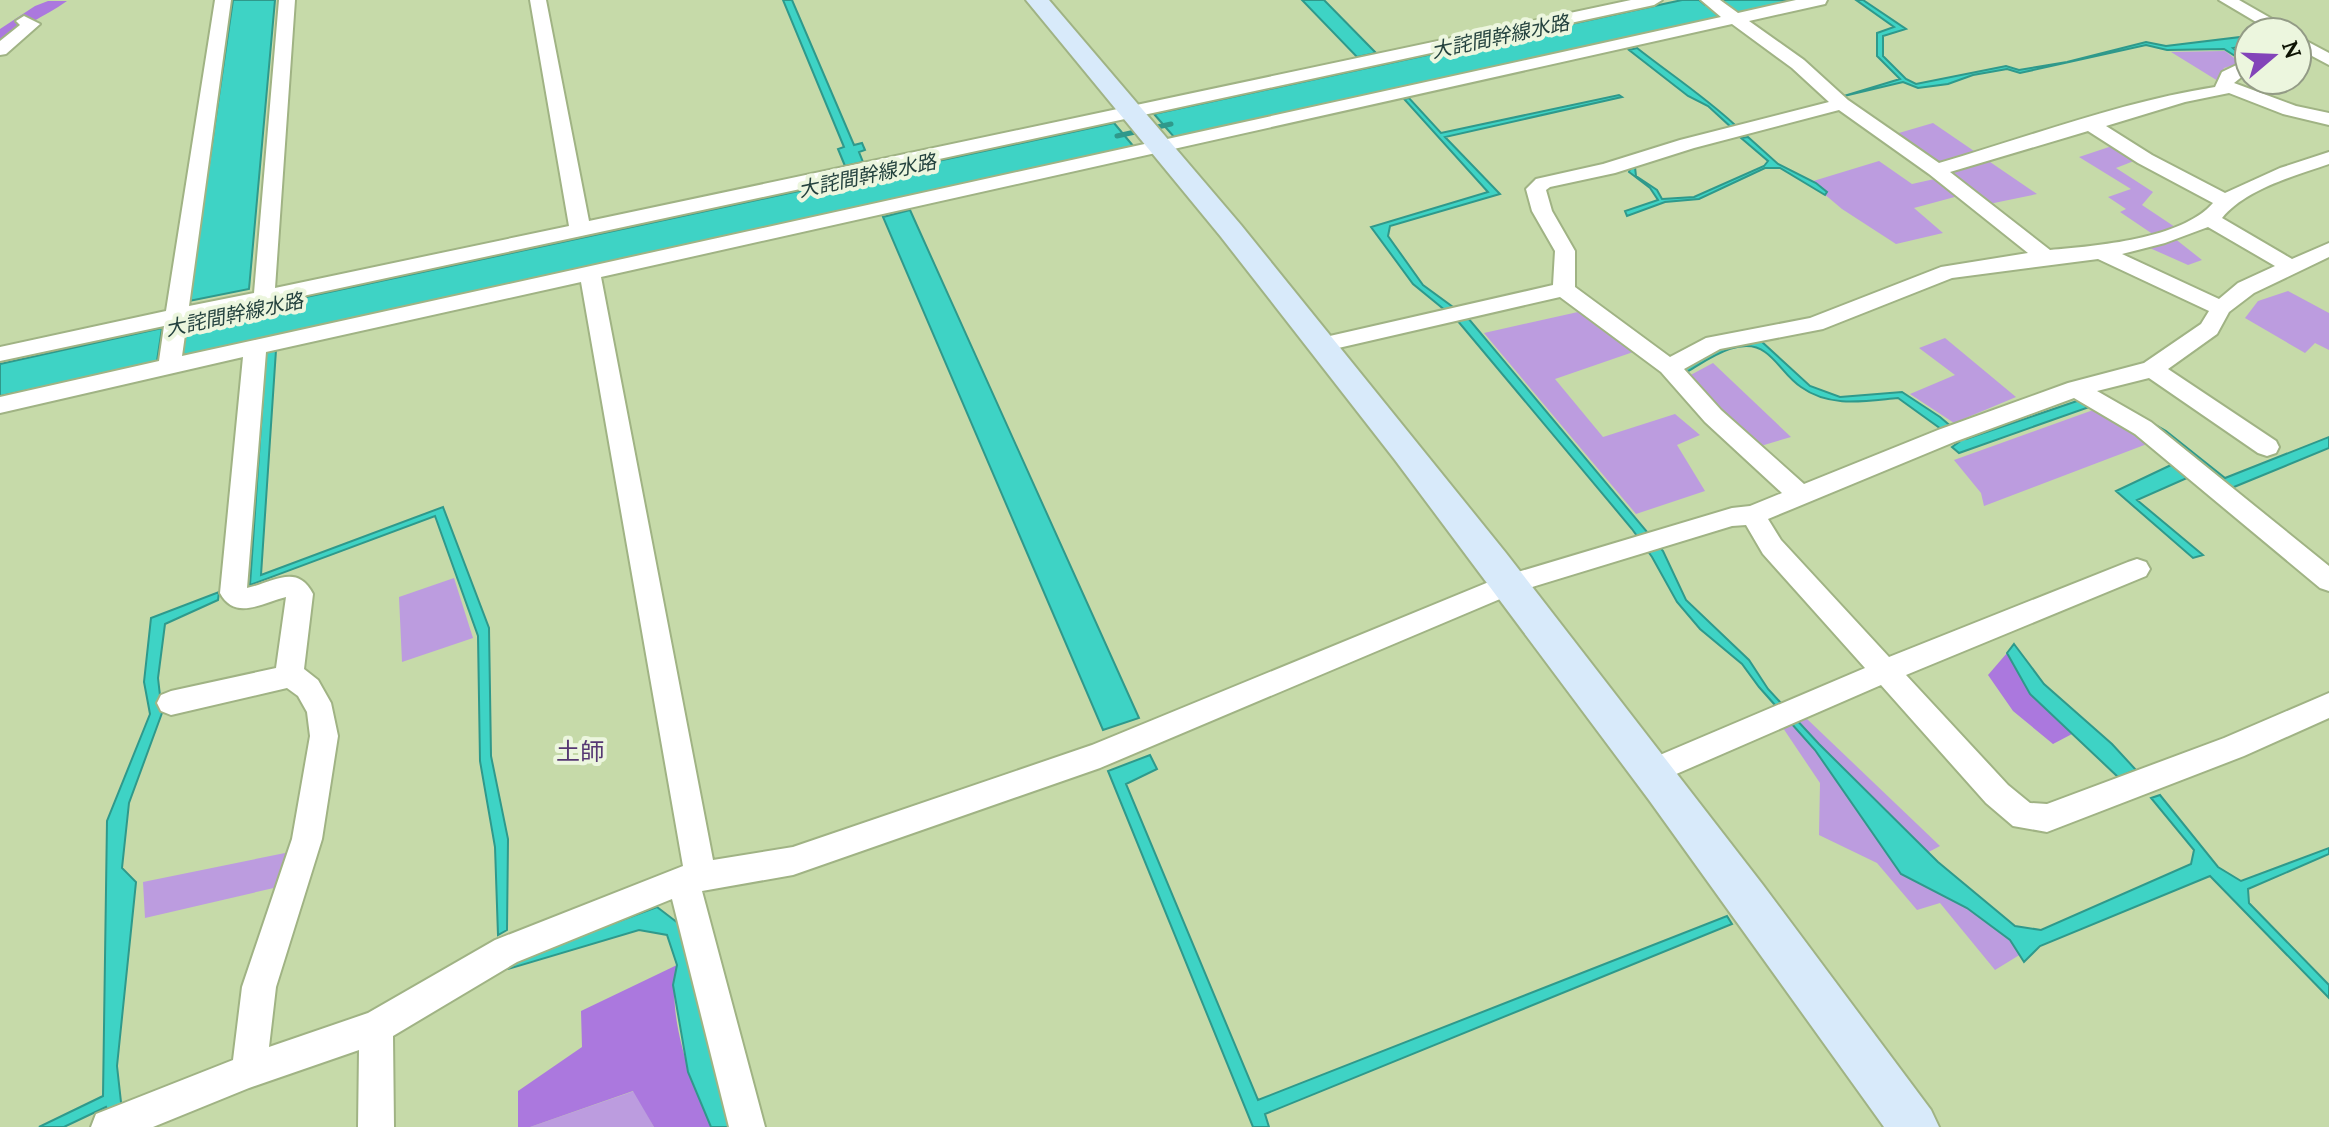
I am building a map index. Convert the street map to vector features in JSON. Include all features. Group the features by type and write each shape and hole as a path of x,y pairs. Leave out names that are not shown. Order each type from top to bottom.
{"street":[{"path":"173,342 223,0"},
{"path":"264,297 287,0"},
{"path":"538,0 580,229"},
{"path":"1037,0 1229,228 1510,584 1792,959 1914,1127"},
{"path":"1573,0 1590,13"},
{"path":"0,354 173,342 255,347 590,273 1590,13 1654,0"},
{"path":"0,405 173,342 222,306 580,229 1145,130 1720,7 1819,0"},
{"path":"2227,0 2257,16"},
{"path":"1720,7 1798,64 1842,104 1936,170 2046,257"},
{"path":"0,50 32,24 24,21"},
{"path":"1936,170 2183,97 2222,91 2228,76 2233,73"},
{"path":"2224,85 2290,110 2329,119"},
{"path":"1564,289 1565,251 1542,211 1536,189 1543,183 1608,169 1687,144 1842,104"},
{"path":"2089,123 2145,159 2225,201"},
{"path":"1669,367 1714,343 1815,324 1948,272 2101,252 2158,239 2210,219 2225,201 2287,172 2329,158"},
{"path":"2210,219 2289,266"},
{"path":"2101,252 2221,308"},
{"path":"121,1122 249,1071 376,1027 506,951 691,877 793,861 1100,755 1510,584 1732,517 1753,515 1954,433 2089,396 2152,369 2209,329 2221,308 2246,288 2289,266 2323,257"},
{"path":"590,273 691,877 747,1127"},
{"path":"1321,345 1564,289 1669,367 1713,416 1801,496"},
{"path":"249,1071 259,987 307,839 324,736 321,711 308,688 290,674 289,658 300,594 295,586 279,587 247,599 238,599 233,593 255,347"},
{"path":"2152,369 2267,447"},
{"path":"2089,396 2143,428 2329,581"},
{"path":"1753,515 1772,547 1997,794 2024,816 2047,818 2234,747 2329,705"},
{"path":"1651,772 2137,569"},
{"path":"171,703 274,681 290,674"},
{"path":"376,1027 376,1127"}],"shaded area":[{"path":"48,1 67,1 0,45 0,29"},
{"path":"2225,51 2233,57 2233,65 2224,68 2218,81 2171,52"},
{"path":"1933,123 2037,194 1989,204 1892,135"},
{"path":"2115,145 2139,159 2116,168 2153,192 2142,205 2175,227 2169,234 2202,260 2188,265 2143,245 2163,241 2120,212 2126,209 2108,197 2131,189 2079,157"},
{"path":"1879,161 1912,184 1939,178 1962,195 1914,208 1943,233 1896,244 1842,209 1810,182"},
{"path":"2288,291 2329,313 2329,350 2315,343 2305,353 2245,318 2258,301"},
{"path":"1587,310 1639,350 1555,379 1603,437 1675,414 1700,435 1677,445 1705,491 1636,514 1484,333"},
{"path":"1945,338 2016,397 1954,423 1910,394 1955,375 1919,348"},
{"path":"1713,363 1791,437 1754,448 1685,378"},
{"path":"2096,409 2147,444 1984,506 1981,493 1954,460"},
{"path":"454,578 473,638 402,662 399,597"},
{"path":"2007,653 2030,694 2072,734 2053,744 2013,711 1988,675"},
{"path":"1806,718 1940,846 1923,855 2026,951 1995,970 1940,903 1917,910 1877,863 1819,835 1820,783 1783,728"},
{"path":"290,852 278,887 145,918 143,882"},
{"path":"677,965 675,1006 682,1048 711,1127 654,1127 633,1091 530,1127 518,1127 518,1091 582,1047 581,1011"},
{"path":"634,1091 654,1127 530,1127"}],"water":[{"path":"233,0 275,0 249,289 189,301"},
{"path":"783,0 792,0 854,145 862,143 865,150 859,152 863,162 845,166 838,149 844,147"},
{"path":"1302,0 1324,0 1376,53 1357,57"},
{"path":"1682,0 1699,0 1705,5 1720,0 1796,0 1738,13 1727,5 1712,9 1722,17 1174,137 1154,114"},
{"path":"1856,0 1863,0 1906,29 1883,36 1883,56 1906,79 1916,84 2006,66 2019,70 2067,62 2146,42 2166,46 2233,38 2233,55 2224,49 2167,50 2146,45 2020,73 2007,69 1918,88 1903,82 1844,96 1900,79 1877,56 1877,33 1894,27"},
{"path":"1637,48 1735,125 1732,128 1708,106 1688,96 1629,50"},
{"path":"1619,95 1622,97 1445,137 1500,194 1390,226 1388,236 1423,285 1468,318 1663,551 1686,600 1749,660 1768,689 1938,862 2015,926 2041,930 2191,864 2194,850 2151,798 2160,795 2218,867 2241,881 2329,848 2329,854 2248,889 2249,903 2329,985 2329,998 2210,876 2040,946 2024,962 2010,940 1967,908 1901,874 1815,750 1742,664 1700,629 1677,602 1632,529 1457,320 1413,284 1371,227 1488,192 1404,99 1409,98 1441,133"},
{"path":"1114,123 1134,147 181,358 186,323"},
{"path":"1748,137 1778,164 1816,183 1827,192 1825,195 1780,168 1765,168 1699,199 1665,202 1627,216 1625,211 1658,200 1650,188 1629,172 1631,167 1635,167 1636,176 1657,190 1662,199 1694,197 1764,166 1768,161 1741,138"},
{"path":"910,210 1139,718 1103,730 883,217"},
{"path":"162,328 157,361 147,366 0,396 0,364"},
{"path":"1761,341 1810,386 1840,397 1902,392 1966,439 2077,401 2106,396 2166,431 2225,478 2329,437 2329,448 2229,489 2106,401 1959,453 1952,447 1959,442 1898,398 1848,402 1812,394 1756,347 1724,351 1685,373 1679,369 1723,347"},
{"path":"276,350 261,575 443,507 489,628 491,756 508,839 507,930 498,935 495,847 480,761 478,636 435,516 250,585 266,352"},
{"path":"2171,465 2187,478 2137,500 2203,555 2193,558 2116,491"},
{"path":"219,592 218,600 165,624 158,678 162,713 129,803 122,868 136,882 117,1066 121,1102 131,1127 112,1127 106,1107 64,1127 39,1127 103,1096 107,821 150,714 144,682 151,618"},
{"path":"2014,644 2044,684 2112,744 2136,770 2118,777 2030,694 2007,653"},
{"path":"1150,755 1157,769 1126,784 1258,1100 1727,916 1732,924 1265,1114 1269,1127 1253,1127 1108,771"},
{"path":"657,907 678,923 730,1127 711,1127 688,1072 673,985 677,965 667,935 639,930 508,969 502,965"}],"waterway":[{"name":"大詫間幹線水路","path":"1117,136 1171,124"}],"district":[{"name":"土師","path":"580,751"}]}
